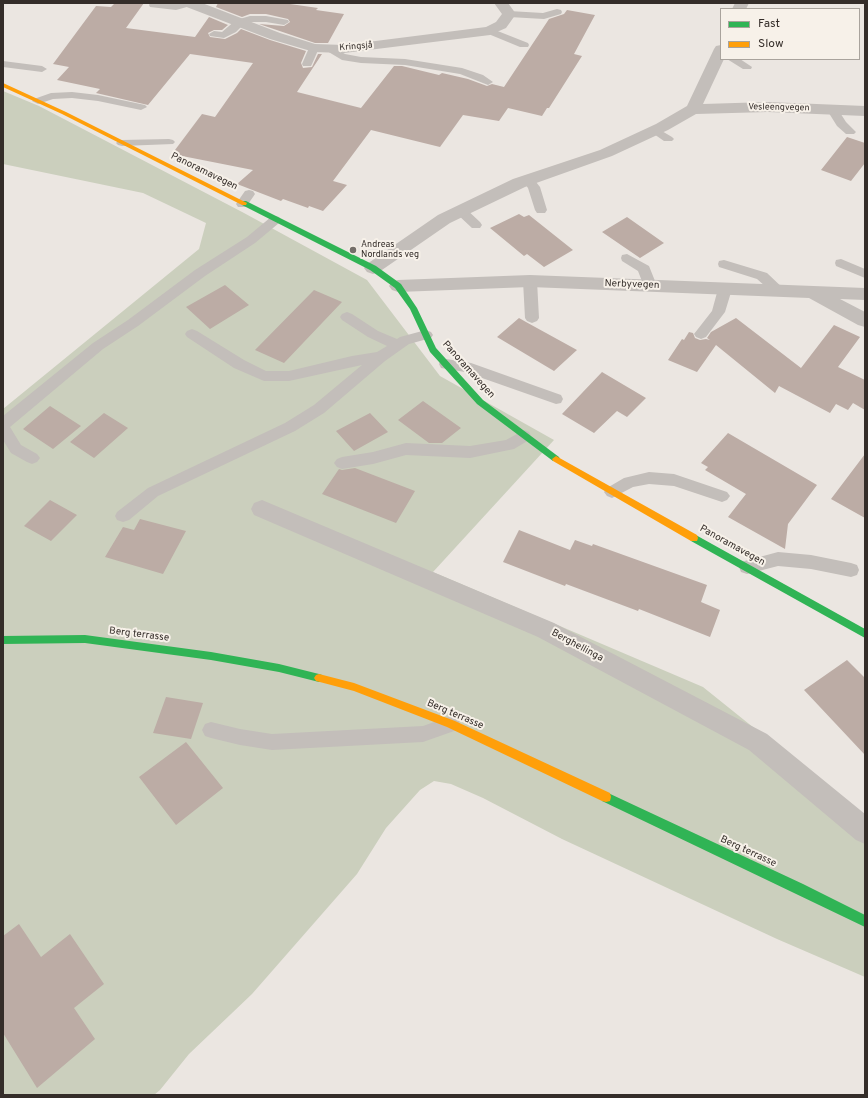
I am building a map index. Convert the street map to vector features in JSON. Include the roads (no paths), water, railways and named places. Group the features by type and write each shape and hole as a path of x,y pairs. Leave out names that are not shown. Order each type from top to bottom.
{"street":[{"name":"Kringsjå","path":"189,3 275,36 314,48 331,49 344,49 490,31 502,25 505,9"},
{"path":"373,268 438,223 528,180 661,135 693,109 720,59"},
{"name":"Panoramavegen","path":"3,85 122,143 246,199 275,220 373,268 398,286 413,308 434,350 480,402 524,436 562,464 865,634"},
{"name":"Vesleengvegen","path":"693,109 768,107 865,111"},
{"name":"Nerbyvegen","path":"398,286 530,281 865,294"},
{"path":"810,292 865,320"},
{"name":"Berghellinga","path":"262,509 546,630 758,742 865,831"},
{"name":"Berg terrasse","path":"3,640 85,639 210,656 279,668 354,687 451,724 799,888 865,922"}],"lane":[{"path":"154,5 176,7 189,3"},
{"path":"505,9 544,16 557,12"},
{"path":"214,34 224,35 240,22 250,19 266,19 284,22"},
{"path":"490,31 524,45"},
{"path":"307,64 314,48"},
{"path":"331,49 342,57 361,60 405,62 462,71 488,82"},
{"path":"734,60 746,67"},
{"path":"3,64 42,70"},
{"path":"38,101 51,96 72,95 98,98 141,107"},
{"path":"833,110 841,124 850,132"},
{"path":"122,143 169,142"},
{"path":"528,180 534,187 541,210"},
{"path":"461,211 476,225"},
{"path":"3,424 98,346 133,323 200,273 251,240 275,220"},
{"path":"627,258 644,269 650,286"},
{"path":"841,263 865,274"},
{"path":"724,264 762,276 779,291"},
{"path":"530,281 532,318"},
{"path":"701,334 718,312 725,289"},
{"path":"347,318 373,334 398,345"},
{"path":"192,334 239,364 264,376 290,376 352,361 380,357"},
{"path":"123,516 153,492 290,428 319,409 380,357 405,340 426,335"},
{"path":"446,364 466,367 556,399"},
{"path":"3,428 16,449 32,458"},
{"path":"342,463 373,458 406,449 470,452 509,445 524,436"},
{"path":"612,492 628,482 649,478 674,480 722,496"},
{"path":"747,568 778,559 811,562 852,570"},
{"path":"211,730 240,737 272,742 423,734 451,724"}],"place":[{"name":"Andreas Nordlands veg","path":"353,250"}]}
